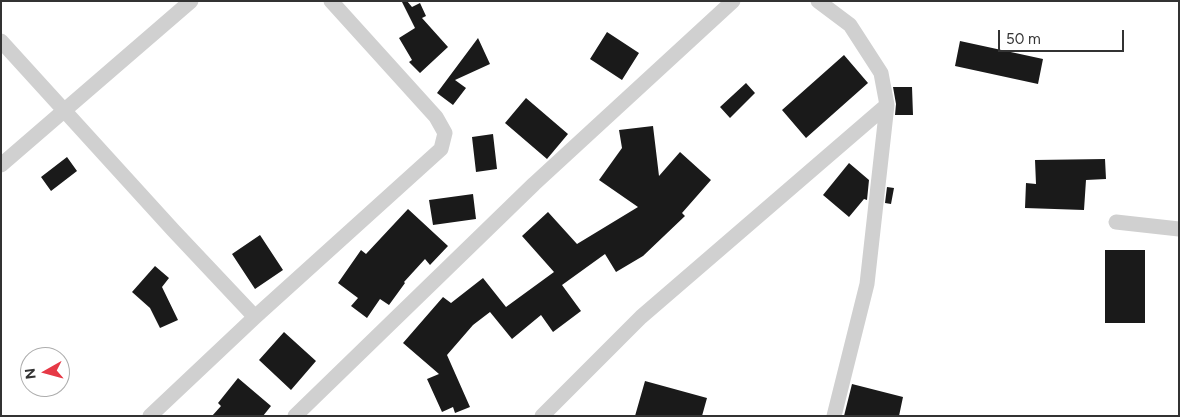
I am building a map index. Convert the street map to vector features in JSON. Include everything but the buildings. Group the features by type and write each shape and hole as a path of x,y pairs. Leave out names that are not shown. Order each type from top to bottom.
{"street":[{"path":"1,165 191,1"},
{"path":"150,416 255,317 441,149 445,133 436,117 331,1"},
{"path":"295,416 534,184 733,1"},
{"path":"818,1 850,25 881,73 887,105 867,284 834,416"},
{"path":"1,41 255,317"},
{"path":"542,416 642,317 887,105"},
{"path":"1116,222 1179,229"}]}
